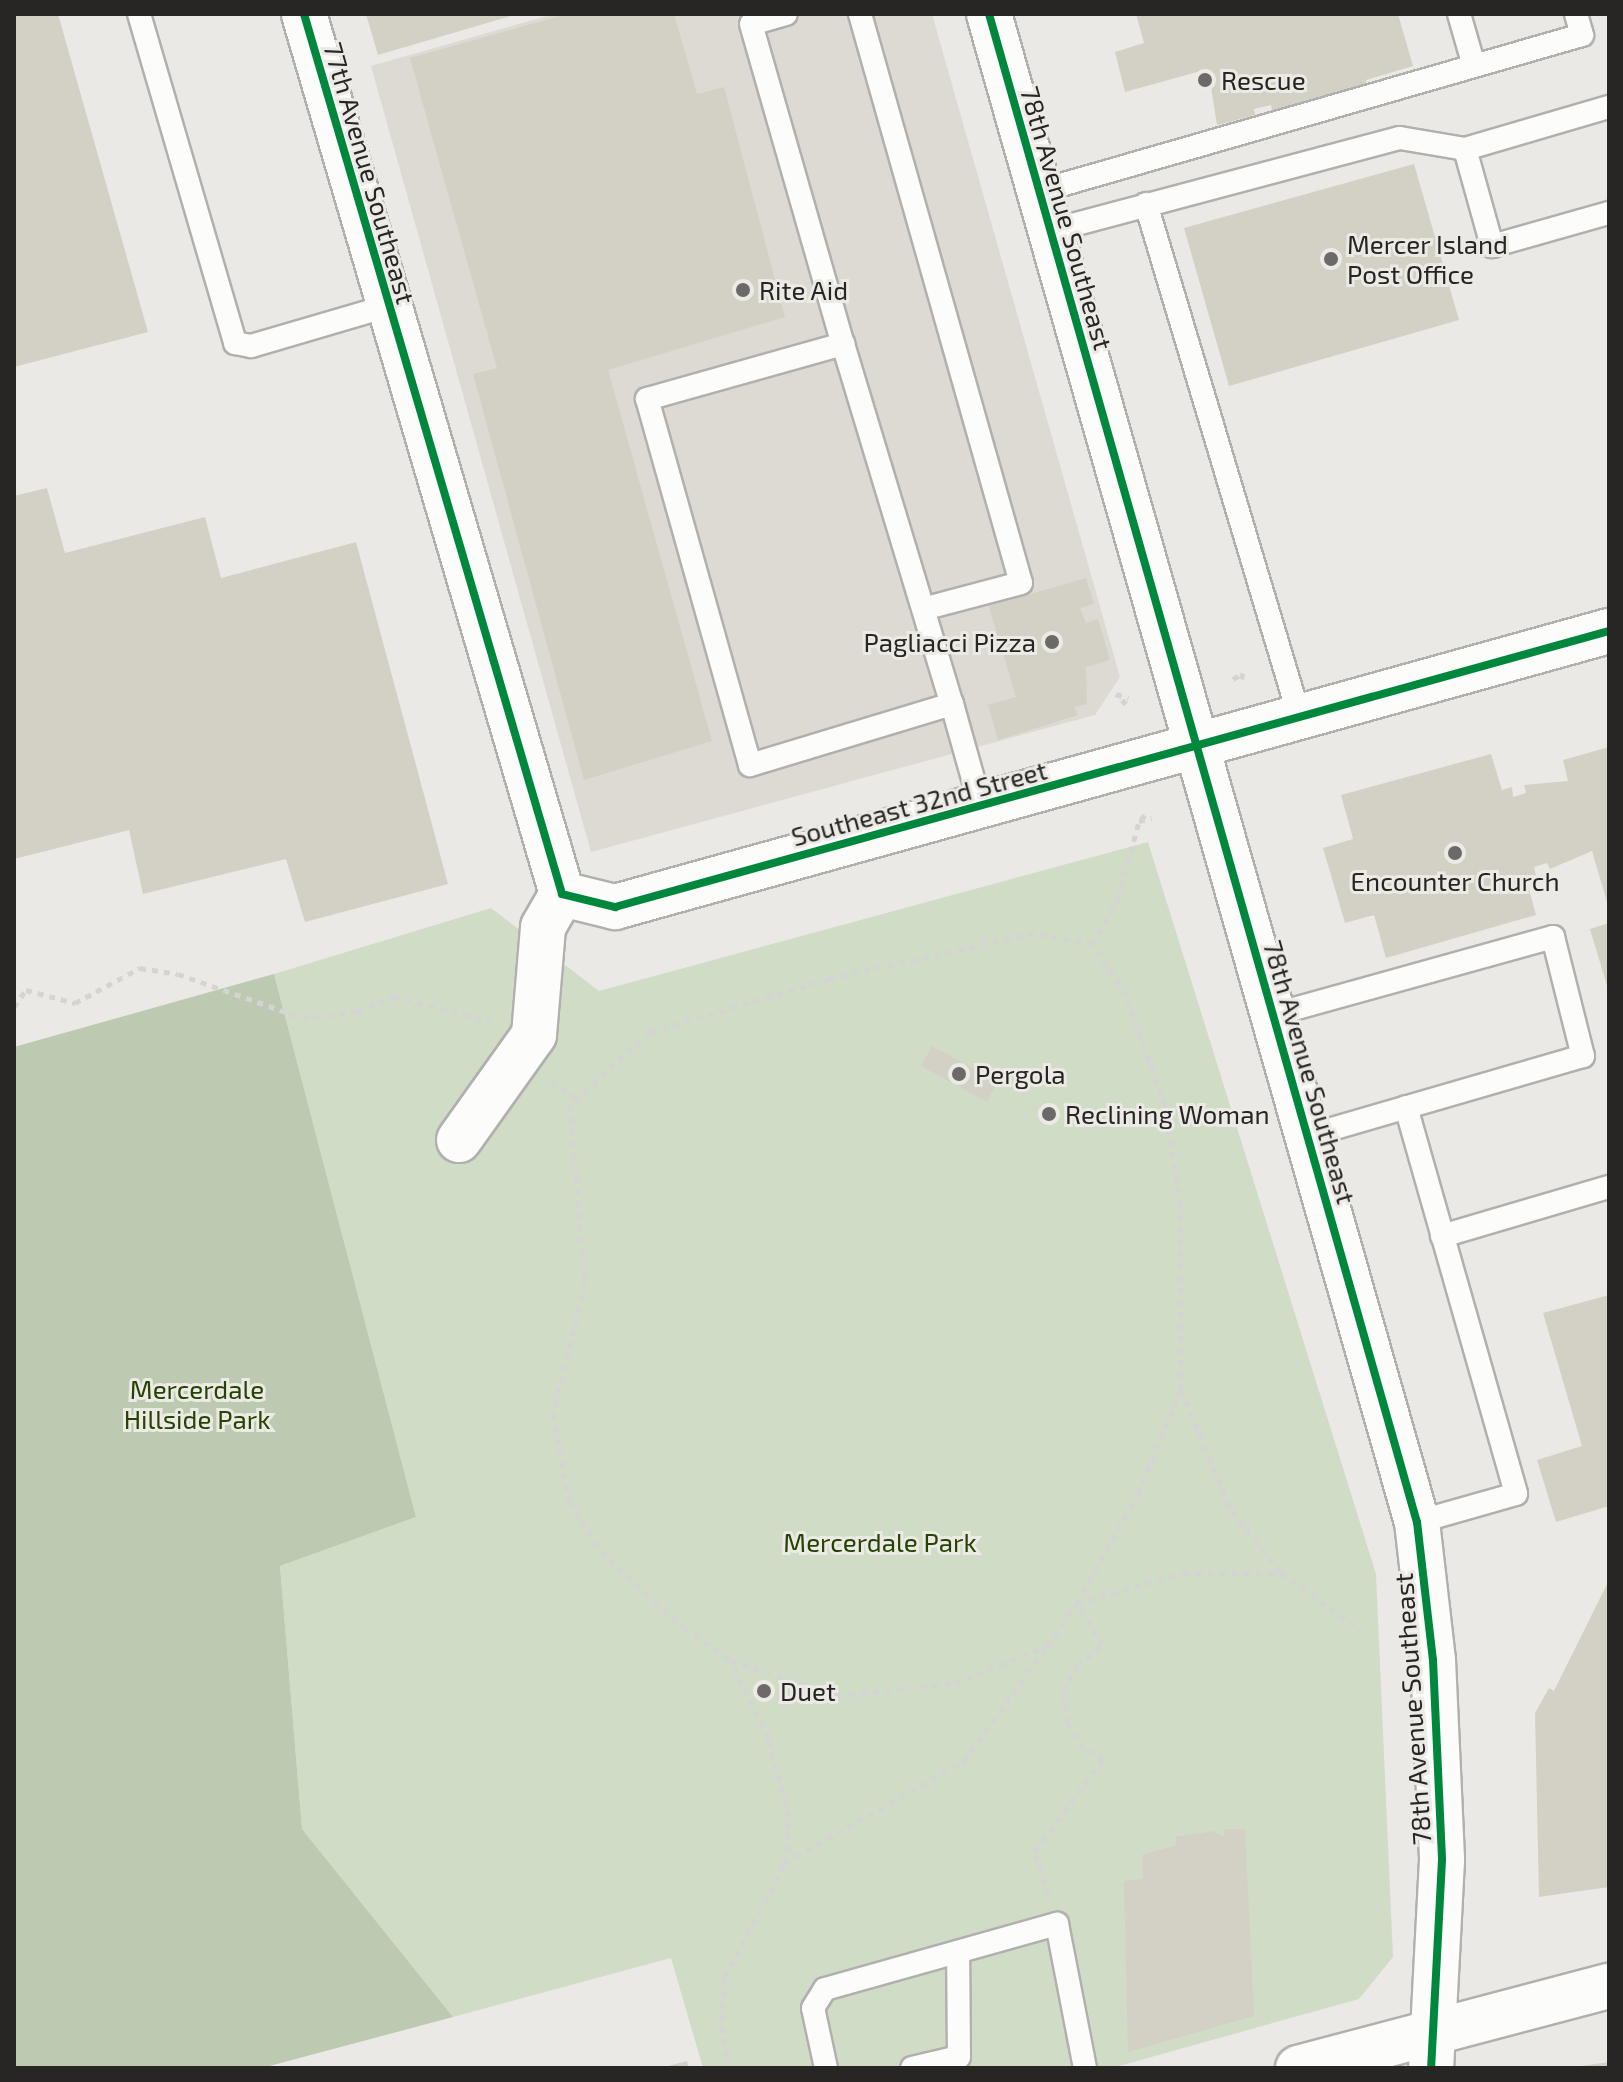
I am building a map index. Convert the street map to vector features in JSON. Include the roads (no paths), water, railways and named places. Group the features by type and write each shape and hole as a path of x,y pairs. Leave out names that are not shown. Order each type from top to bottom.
{"street":[{"name":"77th Avenue Southeast","path":"304,14 562,894"},
{"name":"78th Avenue Southeast","path":"989,14 1193,749 1308,1136 1417,1522 1433,1660 1442,1860 1432,2050"},
{"name":"Southeast 32nd Street","path":"562,894 615,907 1193,749 1609,631"},
{"path":"459,1140 534,1035 543,927 562,894"},
{"path":"1298,2068 1432,2050 1609,1986"}],"lane":[{"path":"139,14 235,343 251,346 388,306"},
{"path":"786,14 751,24 981,807"},
{"path":"860,14 1021,583 923,609"},
{"path":"1459,14 1474,66"},
{"path":"1045,211 1474,66 1582,35 1576,14"},
{"path":"1045,211 1146,204 1400,138 1465,149 1609,107"},
{"path":"1465,149 1492,246 1609,213"},
{"path":"1146,204 1300,719"},
{"path":"843,344 647,399 750,765 952,704"},
{"path":"1272,1015 1553,937 1583,1056 1308,1136"},
{"path":"1406,1107 1516,1494 1417,1522"},
{"path":"1442,1236 1609,1187"},
{"path":"826,2068 813,2008 825,1989 1057,1924 1085,2068"},
{"path":"912,2068 961,2063 958,1952"}],"place":[{"name":"Rescue","path":"1205,80"},
{"name":"Mercer Island Post Office","path":"1331,259"},
{"name":"Rite Aid","path":"743,290"},
{"name":"Pagliacci Pizza","path":"1052,642"},
{"name":"Encounter Church","path":"1455,853"},
{"name":"Pergola","path":"959,1074"},
{"name":"Reclining Woman","path":"1049,1114"},
{"name":"Duet","path":"764,1691"}],"park label":[{"name":"Mercerdale Hillside Park","path":"197,1404"},
{"name":"Mercerdale Park","path":"880,1542"}]}
